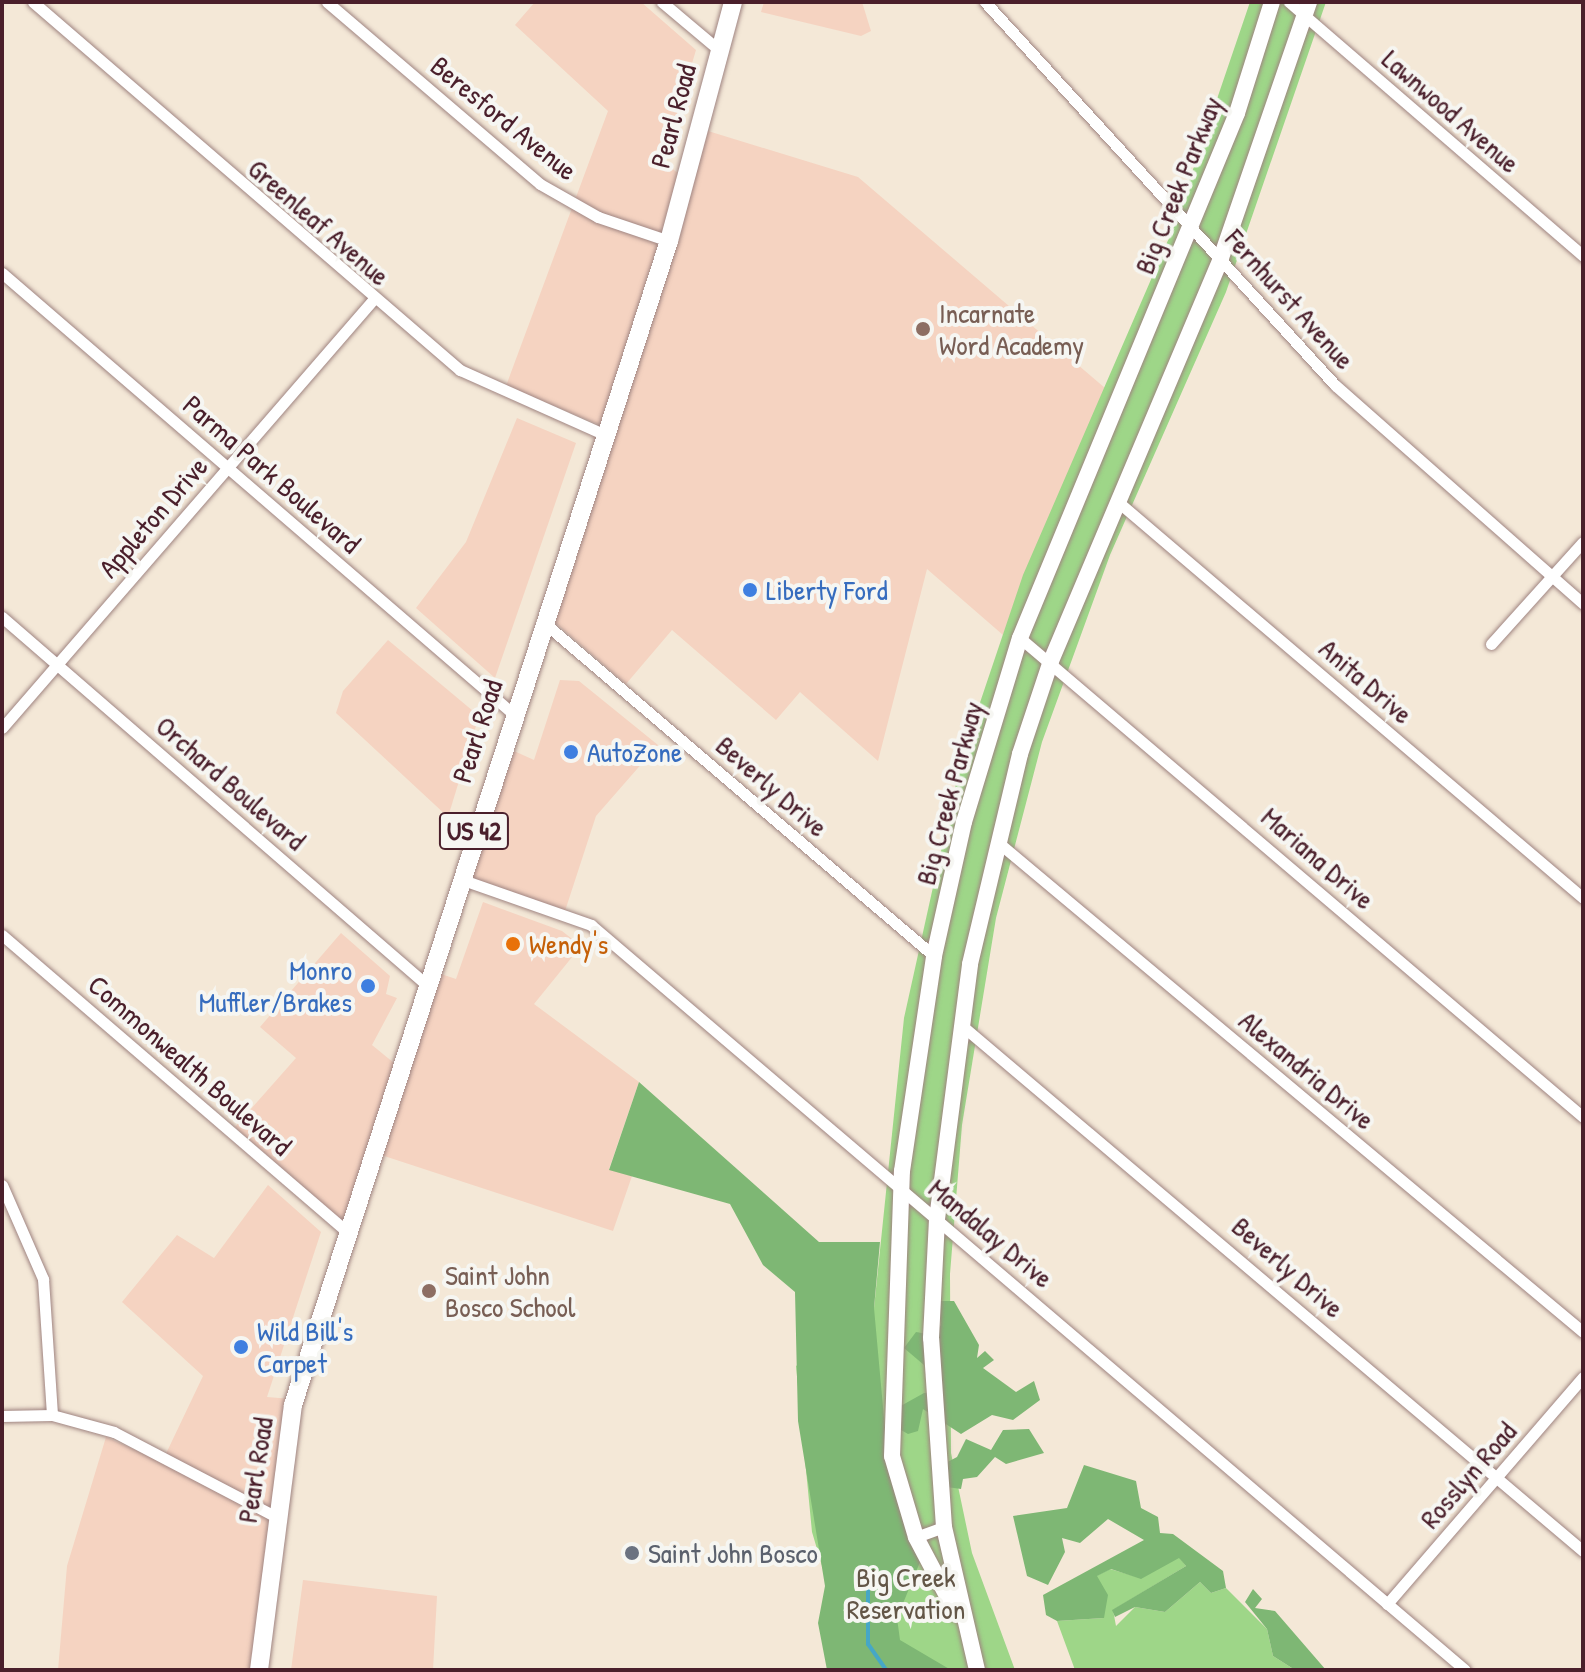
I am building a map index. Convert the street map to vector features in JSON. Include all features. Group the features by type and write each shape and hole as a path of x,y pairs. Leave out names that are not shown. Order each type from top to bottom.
{"main road":[{"name":"Pearl Road","path":"259,1670 275,1516 293,1405 428,986 511,712 669,241 733,2"}],"street":[{"name":"Greenleaf Avenue","path":"33,2 372,301 460,370 603,434"},
{"name":"Beresford Avenue","path":"327,2 540,184 598,217 669,241"},
{"path":"662,2 719,50"},
{"name":"Fernhurst Avenue","path":"985,2 1335,385 1583,604"},
{"name":"Big Creek Parkway","path":"964,1629 916,1537 892,1456 902,1189 934,956 964,822 1020,638 1190,227 1272,2"},
{"name":"Lawnwood Avenue","path":"1289,2 1307,9 1583,256"},
{"name":"Big Creek Parkway","path":"977,1670 964,1629 944,1527 931,1338 937,1219 960,1024 1000,844 1051,661 1221,258 1307,9"},
{"name":"Parma Park Boulevard","path":"2,273 511,712"},
{"name":"Appleton Drive","path":"2,728 372,301"},
{"name":"Anita Drive","path":"1117,501 1583,898"},
{"path":"1491,644 1583,542"},
{"name":"Orchard Boulevard","path":"2,617 428,986"},
{"name":"Beverly Drive","path":"542,621 934,956"},
{"name":"Mariana Drive","path":"1020,638 1051,661 1583,1117"},
{"name":"Alexandria Drive","path":"1000,844 1583,1332"},
{"name":"Mandalay Drive","path":"460,878 591,925 1465,1670"},
{"name":"Commonwealth Boulevard","path":"2,935 347,1232"},
{"name":"Beverly Drive","path":"960,1024 1583,1551"},
{"path":"2,1185 43,1279 52,1415"},
{"name":"Rosslyn Road","path":"1387,1604 1583,1377"},
{"path":"2,1416 52,1415 114,1432 275,1516"},
{"path":"916,1537 944,1527"}],"shaded area":[{"path":"535,2 641,2 696,50 663,161 680,175 600,425 506,386 608,111 515,25"},
{"path":"764,2 862,2 871,31 861,36 761,12"},
{"path":"708,131 858,177 1105,388 1003,635 927,569 878,761 800,692 776,720 672,630 626,684 551,619"},
{"path":"517,418 576,443 495,678 416,608 466,542"},
{"path":"388,640 479,716 448,817 336,713 343,691"},
{"path":"560,680 579,681 658,745 596,816 565,911 471,878 514,751 534,760"},
{"path":"483,902 562,931 581,946 534,1004 639,1082 609,1169 632,1176 613,1231 366,1150 343,1222 235,1127 296,1058 260,1027 341,933 390,976 386,994 397,998 372,1045 405,1072 438,973 456,979"},
{"path":"268,1185 321,1232 267,1397 291,1399 255,1670 58,1670 67,1566 106,1437 162,1462 203,1376 122,1302 177,1235 214,1258"},
{"path":"303,1580 437,1596 433,1670 291,1670"}],"green space":[{"name":"Big Creek Reservation","path":"1250,2 1326,2 1226,292 1110,555 1042,742 996,918 962,1125 950,1274 951,1453 972,1553 1015,1670 853,1670 812,1532 796,1366 874,1308 904,1018 962,756 1023,575 1172,231"},
{"path":"639,1082 819,1242 880,1242 874,1308 888,1462 920,1562 897,1618 900,1640 951,1670 827,1670 818,1623 825,1586 798,1421 795,1292 763,1265 730,1204 609,1170"},
{"path":"939,1301 954,1301 979,1345 977,1358 985,1351 994,1360 983,1368 1016,1392 1034,1381 1040,1400 1013,1420 992,1415 961,1434 923,1409 918,1431 908,1434 889,1423 888,1413 924,1393 940,1393 941,1381 925,1375 930,1348 924,1365 904,1348 916,1332 933,1335 941,1325"},
{"path":"1029,1429 1044,1453 1006,1464 995,1457 977,1477 963,1479 961,1489 940,1486 940,1466 957,1457 966,1439 991,1450 1003,1430"},
{"path":"1084,1465 1136,1481 1141,1508 1158,1517 1160,1533 1173,1534 1223,1571 1226,1588 1211,1593 1200,1582 1165,1612 1135,1607 1115,1617 1112,1610 1186,1566 1179,1558 1141,1579 1111,1569 1097,1576 1108,1595 1104,1618 1057,1621 1046,1615 1043,1595 1144,1540 1108,1519 1080,1543 1062,1538 1065,1552 1048,1585 1027,1576 1013,1516 1067,1508"},
{"path":"1179,1557 1186,1566 1113,1610 1116,1626 1135,1607 1165,1612 1200,1582 1211,1593 1226,1588 1267,1629 1273,1656 1295,1670 1075,1670 1057,1621 1104,1618 1096,1576 1110,1569 1141,1578"},
{"path":"1253,1589 1262,1599 1255,1608 1275,1611 1326,1670 1295,1670 1273,1656 1267,1629 1245,1602"}],"waterway":[{"path":"868,1586 868,1644 886,1670"}],"place":[{"name":"Incarnate Word Academy","path":"923,329"},
{"name":"Liberty Ford","path":"750,590"},
{"name":"AutoZone","path":"571,752"},
{"name":"Wendy's","path":"513,944"},
{"name":"Monro Muffler/Brakes","path":"368,986"},
{"name":"Saint John Bosco School","path":"429,1291"},
{"name":"Wild Bill's Carpet","path":"241,1347"},
{"name":"Saint John Bosco","path":"632,1553"}]}
